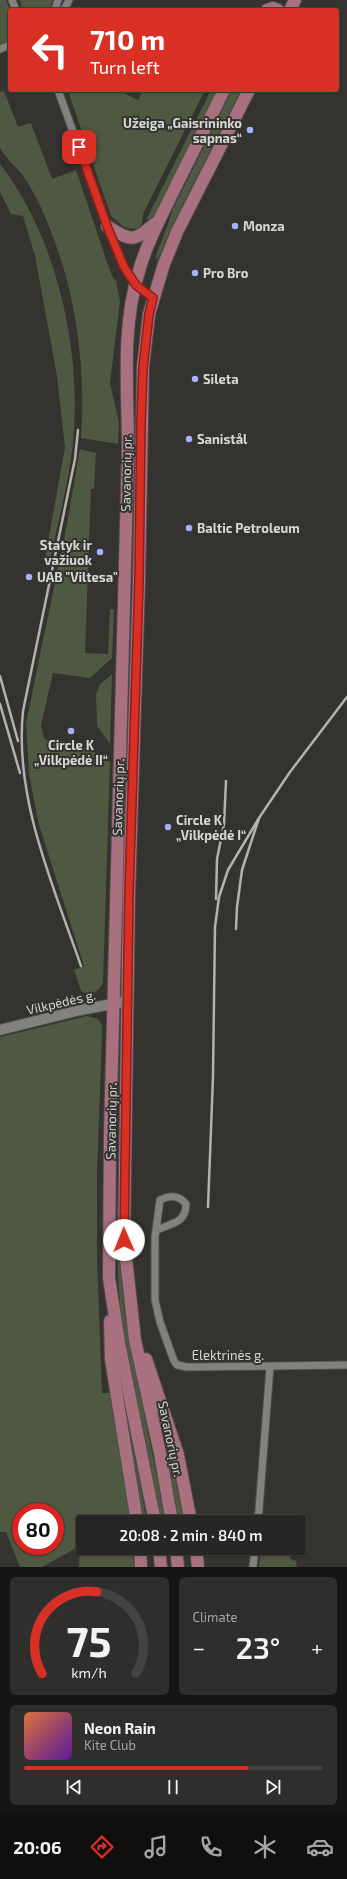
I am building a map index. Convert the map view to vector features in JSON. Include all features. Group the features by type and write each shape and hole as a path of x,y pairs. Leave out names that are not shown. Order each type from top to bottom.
{"highway":[{"name":"Savanorių pr.","path":"154,1515 119,1343 109,1278 113,1003 128,449 126,364 136,285 149,242 223,92"},
{"name":"Savanorių pr.","path":"171,1515 160,1453 135,1340 128,1281 124,1219 129,893 139,581 142,391 149,314 158,277 177,232 248,92"},
{"path":"107,226 123,237 132,239 142,235 160,219"},
{"path":"136,285 153,298"},
{"path":"109,1278 111,1359 136,1515"},
{"path":"132,1318 173,1439 189,1515"},
{"path":"140,1555 141,1567"},
{"path":"160,1555 161,1567"},
{"path":"177,1555 178,1567"},
{"path":"197,1555 198,1567"}],"main road":[{"name":"Vilkpėdės g.","path":"0,1030 113,1003 128,1001"}],"street":[{"path":"59,92 107,226 124,267 136,285"},
{"name":"Elektrinės g.","path":"157,1230 182,1219 185,1215 186,1204 182,1198 172,1196 160,1200 155,1236 156,1300 160,1322 174,1361 177,1365 188,1367 347,1365"},
{"path":"259,1515 270,1367"},
{"path":"253,1567 254,1555"}],"green space":[{"path":"0,0 6,0 9,8 8,41 0,45"},
{"path":"20,0 53,0 50,8 22,8"},
{"path":"4,91 18,127 31,123 52,179 76,170 107,262 113,278 116,281 120,301 110,383 119,423 118,444 81,438 82,383 77,329 72,302 58,250 33,191 21,173 6,157 0,147 0,92"},
{"path":"68,92 122,92 138,100 142,92 204,92 143,214 142,223 139,228 127,228 111,216"},
{"path":"210,92 217,92 153,218 148,221 147,218"},
{"path":"231,92 240,92 171,228 158,259 155,258 172,211"},
{"path":"0,164 21,195 38,229 53,266 71,344 74,383 74,421 71,458 49,566 46,553 65,447 57,376 35,256 23,216 11,214 0,192"},
{"path":"80,449 96,453 94,489 91,489 85,653 108,654 110,609 114,609 112,658 90,678 53,673 41,726 44,738 49,741 91,750 110,762 103,983 94,993 88,994 81,991 74,970 84,966 39,825 29,774 26,723 67,524"},
{"path":"112,674 110,744 97,726 96,694 100,684"},
{"path":"87,1016 98,1019 102,1025 97,1173 97,1258 102,1393 112,1393 129,1515 76,1515 76,1548 64,1555 64,1503 12,1503 12,1547 6,1532 0,1532 0,1037"},
{"path":"117,1229 125,1317 165,1515 159,1515 153,1478 125,1347 121,1317 117,1258"},
{"path":"154,1396 183,1515 178,1515"},
{"path":"129,1428 146,1515 141,1515 128,1430"},
{"path":"15,1555 64,1555 42,1567 20,1567"},
{"path":"80,1555 133,1555 134,1567 79,1567"},
{"path":"260,1555 290,1555 290,1559 296,1561 297,1567 259,1567"}],"railway":[{"path":"78,430 75,459 23,711 22,744 24,776 38,841 81,966"},
{"path":"0,676 18,741"},
{"path":"236,929 237,907 242,870 259,818 290,772 347,697"},
{"path":"0,704 20,773"},
{"path":"216,899 217,859 224,824 226,781"},
{"path":"208,1207 213,1077 215,927 219,897 228,870 259,818"}],"place":[{"name":"Užeiga „Gaisrininko sapnas“","path":"250,130"},
{"name":"Monza","path":"235,226"},
{"name":"Pro Bro","path":"195,273"},
{"name":"Sileta","path":"195,379"},
{"name":"Sanistål","path":"189,439"},
{"name":"Baltic Petroleum","path":"189,528"},
{"name":"Statyk ir važiuok","path":"100,552"},
{"name":"UAB \"Viltesa\"","path":"29,577"},
{"name":"Circle K „Vilkpėdė II“","path":"71,731"},
{"name":"Circle K „Vilkpėdė I“","path":"168,827"}],"route":[{"path":"79,147 107,226 124,267 136,285 153,298 149,314 143,368 141,422 139,581 129,893 124,1240"}]}
